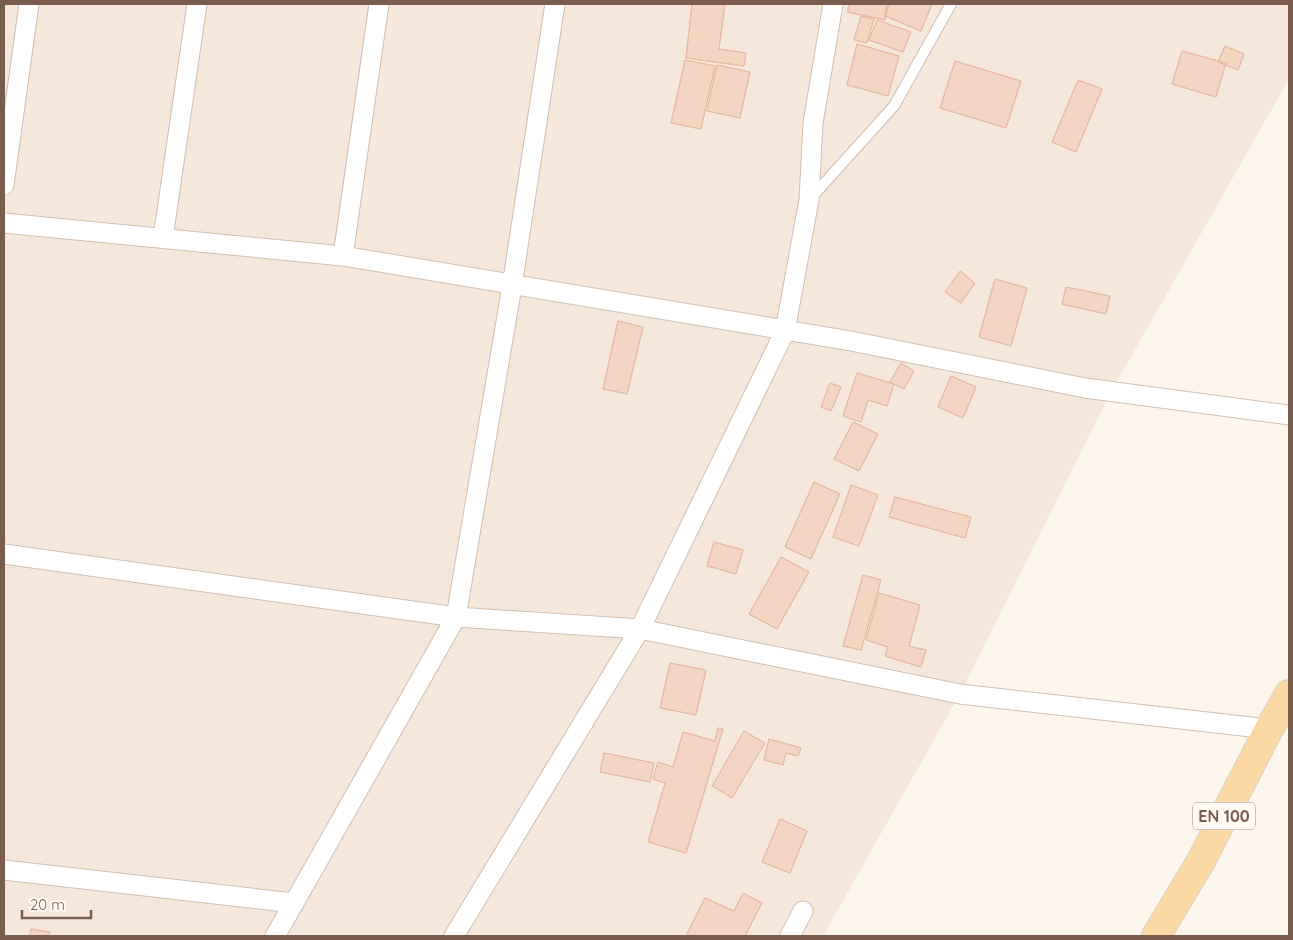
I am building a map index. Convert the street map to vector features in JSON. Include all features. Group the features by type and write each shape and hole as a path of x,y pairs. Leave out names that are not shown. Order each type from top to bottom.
{"main road":[{"name":"EN 100","path":"1156,936 1201,861 1289,694"}],"street":[{"path":"4,185 29,4"},
{"path":"163,238 197,4"},
{"path":"343,256 379,4"},
{"path":"275,936 456,616 512,286 555,4"},
{"path":"454,936 640,629 785,331 809,200 813,123 833,4"},
{"path":"4,223 343,256 512,286 851,341 1085,388 1289,415"},
{"path":"4,554 456,616 640,629 960,694 1269,729"},
{"path":"4,870 294,903"},
{"path":"790,936 803,911"}],"lane":[{"path":"809,200 894,106 951,4"}],"shaded area":[{"path":"4,4 1289,4 1289,79 1111,392 960,694 823,936 4,936"}],"building":[{"path":"692,4 725,4 719,49 746,53 744,66 686,58"},
{"path":"692,4 725,4 719,49 746,53 744,66 686,58"},
{"path":"849,4 887,4 884,20 847,12"},
{"path":"850,4 888,4 885,20 848,12"},
{"path":"890,4 932,4 921,31 885,16"},
{"path":"890,4 932,4 921,31 885,16"},
{"path":"861,16 874,19 867,43 854,40"},
{"path":"861,16 874,19 867,43 854,40"},
{"path":"877,20 911,32 903,52 869,40"},
{"path":"877,20 911,32 903,52 869,40"},
{"path":"857,44 899,56 888,96 847,85"},
{"path":"857,44 899,56 888,96 847,85"},
{"path":"1225,46 1244,54 1238,70 1218,62"},
{"path":"1225,46 1244,54 1238,70 1218,62"},
{"path":"1182,51 1226,63 1216,97 1172,84"},
{"path":"1182,51 1226,63 1216,97 1172,84"},
{"path":"685,60 715,66 701,129 671,123"},
{"path":"685,60 715,66 701,129 671,123"},
{"path":"955,61 1021,81 1006,128 940,108"},
{"path":"955,61 1021,81 1006,128 940,108"},
{"path":"717,65 750,72 740,118 707,111"},
{"path":"717,65 750,72 740,118 707,111"},
{"path":"1078,80 1102,89 1076,152 1052,142"},
{"path":"1078,80 1102,89 1076,152 1052,142"},
{"path":"960,271 975,283 961,303 945,292"},
{"path":"960,271 975,283 961,303 945,292"},
{"path":"995,279 1027,288 1011,346 979,337"},
{"path":"995,279 1027,288 1011,346 979,337"},
{"path":"1066,287 1110,296 1106,314 1062,304"},
{"path":"1066,287 1110,296 1106,314 1062,304"},
{"path":"618,321 643,327 627,394 603,389"},
{"path":"618,321 643,327 627,394 603,389"},
{"path":"901,363 914,371 904,389 890,382"},
{"path":"901,363 914,371 904,389 890,382"},
{"path":"857,373 894,384 887,406 868,400 861,422 843,416"},
{"path":"857,373 894,384 887,406 868,400 861,422 843,416"},
{"path":"951,376 976,387 963,418 938,407"},
{"path":"951,376 976,387 963,418 938,407"},
{"path":"830,383 841,387 831,411 821,407"},
{"path":"830,383 841,387 831,411 821,407"},
{"path":"853,422 878,434 859,471 834,459"},
{"path":"853,422 878,434 859,471 834,459"},
{"path":"814,482 840,494 811,559 785,547"},
{"path":"814,482 840,494 811,559 785,547"},
{"path":"851,485 878,495 859,546 833,537"},
{"path":"851,485 878,495 859,546 833,537"},
{"path":"895,497 971,517 965,538 889,517"},
{"path":"895,497 971,517 965,538 889,517"},
{"path":"714,542 743,550 736,574 707,566"},
{"path":"714,542 743,550 736,574 707,566"},
{"path":"781,557 809,572 777,629 749,614"},
{"path":"781,557 809,572 777,629 749,614"},
{"path":"863,575 881,580 861,650 843,646"},
{"path":"863,575 881,580 861,650 843,646"},
{"path":"879,593 920,605 909,646 926,650 921,667 885,656 888,647 866,640"},
{"path":"879,593 920,605 909,646 926,650 921,667 885,656 888,647 866,640"},
{"path":"670,663 706,670 696,715 660,708"},
{"path":"670,663 706,670 696,715 660,708"},
{"path":"718,728 723,729 686,853 648,842 665,783 653,779 658,762 673,767 683,732 715,741"},
{"path":"718,728 723,729 686,853 648,842 665,783 653,779 658,762 673,767 683,732 715,741"},
{"path":"744,731 765,743 732,798 712,786"},
{"path":"744,731 765,743 732,798 712,786"},
{"path":"769,739 801,748 798,756 786,753 783,765 764,760"},
{"path":"769,739 801,748 798,756 786,753 783,765 764,760"},
{"path":"604,753 654,763 650,782 600,772"},
{"path":"604,753 654,763 650,782 600,772"},
{"path":"780,819 807,831 790,873 762,862"},
{"path":"780,819 807,831 790,873 762,862"},
{"path":"743,893 762,903 745,936 686,936 705,898 734,911"},
{"path":"743,893 762,903 745,936 686,936 705,898 734,911"},
{"path":"31,929 50,932 49,936 30,936"},
{"path":"31,929 50,932 49,936 30,936"}]}
